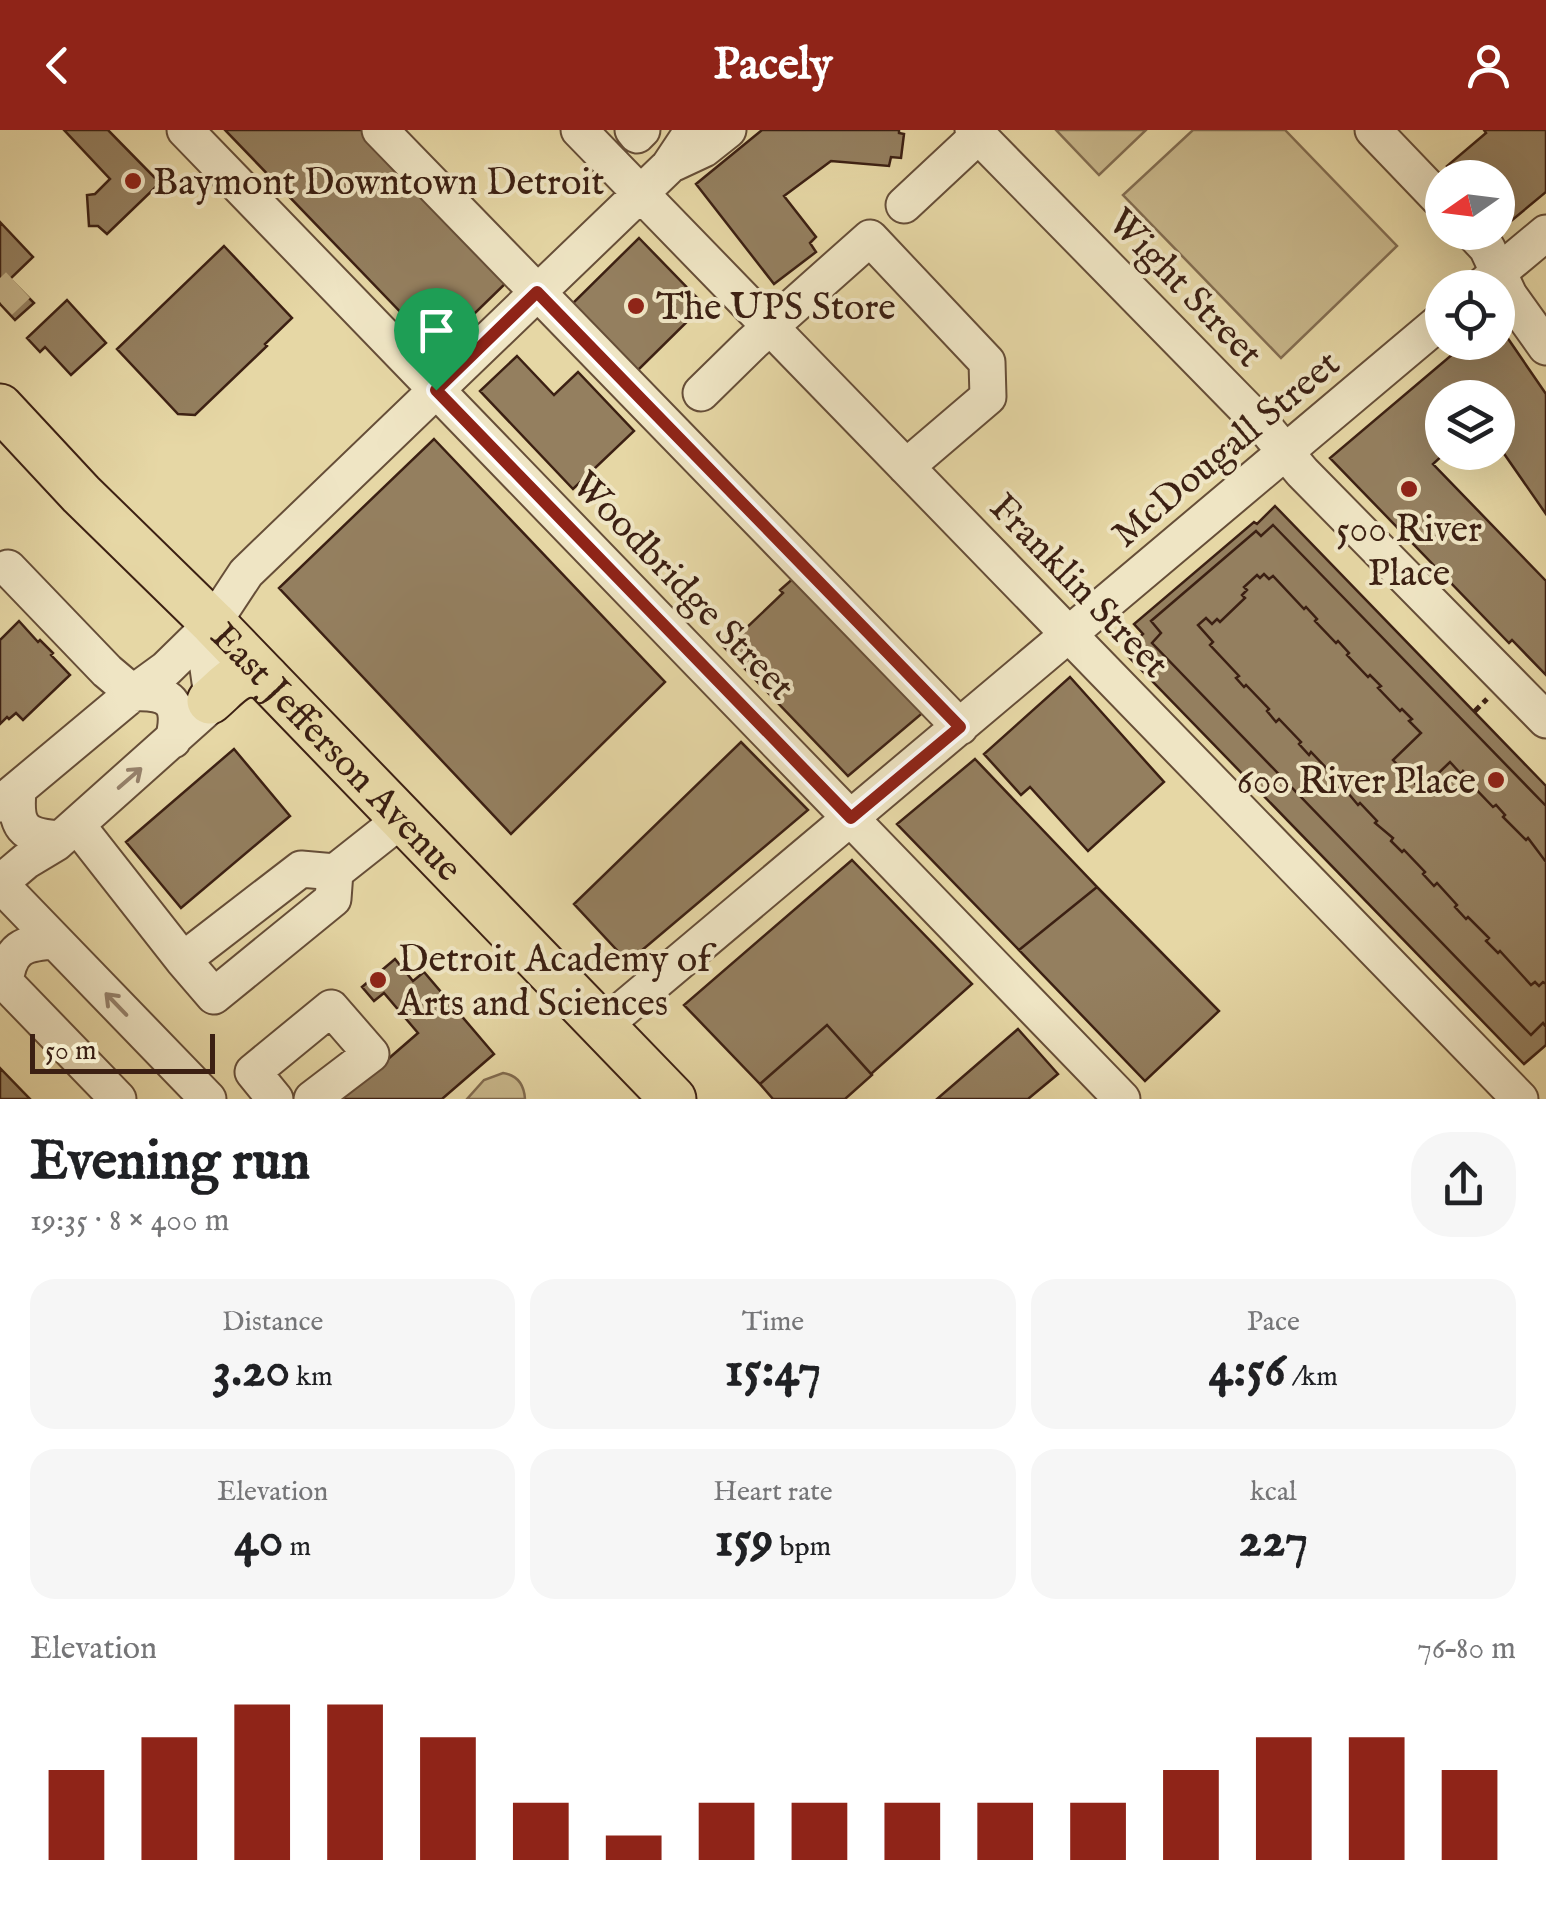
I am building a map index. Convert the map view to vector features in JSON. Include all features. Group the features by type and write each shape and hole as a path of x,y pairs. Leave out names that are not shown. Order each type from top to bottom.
{"main road":[{"name":"East Jefferson Avenue","path":"0,408 672,1099"},
{"path":"210,701 243,674 266,678"}],"street":[{"name":"Woodbridge Street","path":"185,130 1122,1099"},
{"path":"380,130 960,727"},
{"name":"Franklin Street","path":"579,130 906,467 941,521 1027,574 1069,636 1520,1099"},
{"path":"633,130 637,135 642,130"},
{"path":"68,832 37,837 22,828 9,797 133,692 166,669 212,623 246,573 668,166 693,130"},
{"path":"668,166 704,149 728,130"},
{"path":"1374,130 1425,184"},
{"path":"701,393 976,133"},
{"name":"Wight Street","path":"976,133 1546,720"},
{"path":"887,221 987,362 988,397 906,467"},
{"path":"1501,270 1546,233"},
{"path":"1515,303 1546,347"},
{"name":"McDougall Street","path":"602,1026 1069,636 1159,538 1286,452 1425,334"},
{"path":"8,568 107,671 133,692 155,692 171,702 178,720 173,740"},
{"path":"208,1099 0,883 68,832 206,709 212,685 207,662 214,642 212,623"},
{"path":"183,960 301,870 335,872 402,819"},
{"path":"68,832 214,996 333,900 335,872"},
{"path":"55,941 34,942 18,949 2,980 118,1099"},
{"path":"275,1099 252,1072 331,1008 371,1054 312,1099"}],"path":[{"path":"1474,712 1490,697"}],"shaded area":[{"path":"1056,130 1146,130 1099,175"},
{"path":"1193,130 1285,130 1397,246 1281,358 1123,195"},
{"path":"503,1073 519,1081 525,1099 467,1099 484,1080"}],"building":[{"name":"Baymont Downtown Detroit","path":"64,130 108,130 160,183 107,234 98,226 89,226 87,195 95,194 110,179"},
{"path":"225,130 364,130 509,280 437,350"},
{"path":"762,130 899,130 904,134 901,158 891,157 889,166 831,161 784,196 816,237 810,243 816,252 774,284 696,184"},
{"path":"1484,130 1546,130 1546,192 1515,218 1515,160 1454,160 1486,133"},
{"path":"0,222 33,257 10,279 34,303 15,320 0,304"},
{"name":"The UPS Store","path":"639,238 704,305 633,375 568,308"},
{"path":"224,246 292,318 195,415 178,414 117,349"},
{"path":"67,300 106,343 71,375 45,347 40,352 27,338"},
{"name":"500 River Place","path":"1515,349 1546,394 1546,514 1515,469 1515,380 1425,380 1425,470 1439,470 1546,581 1546,675 1512,640 1509,643 1330,458 1446,360 1515,360"},
{"path":"517,356 554,395 578,372 634,431 573,489 480,391"},
{"path":"434,439 665,682 511,834 279,588"},
{"path":"1275,506 1546,786 1546,1045 1524,1064 1124,652 1143,634 1134,624"},
{"name":"600 River Place","path":"1273,525 1546,806 1546,862 1528,838 1450,762 1421,790 1393,760 1421,733 1409,721 1412,719 1400,711 1378,688 1381,686 1273,576 1269,579 1264,574 1260,578 1257,575 1244,587 1245,598 1220,622 1217,619 1212,624 1206,618 1198,625 1244,687 1333,775 1331,778 1341,789 1360,803 1434,886 1437,883 1466,919 1489,938 1486,941 1531,985 1546,984 1546,1027 1543,1023 1531,1035 1152,643 1161,633 1151,621 1256,531 1261,536"},
{"path":"796,576 926,710 848,776 723,646 783,593 780,590"},
{"path":"19,621 70,675 23,720 16,713 0,724 0,640"},
{"path":"1070,677 1164,782 1088,851 1030,787 1021,795 984,754"},
{"path":"741,742 808,810 628,962 574,904"},
{"path":"234,749 290,816 181,908 126,842"},
{"path":"975,759 1097,887 1019,950 897,824"},
{"path":"852,860 972,984 871,1074 827,1025 760,1084 684,1005"},
{"path":"1097,887 1219,1011 1145,1081 1019,950"},
{"path":"395,959 413,981 424,972 494,1054 442,1099 342,1099 418,1033 384,993 374,1001 362,987"},
{"path":"827,1025 872,1075 845,1099 773,1099 760,1084"},
{"path":"1018,1029 1058,1074 1028,1099 937,1099"},
{"path":"0,1068 30,1099 0,1099"}],"tunnel":[{"path":"0,302 18,285"}],"place":[{"name":"Baymont Downtown Detroit","path":"133,181"},
{"name":"The UPS Store","path":"636,306"},
{"name":"500 River Place","path":"1409,489"},
{"name":"600 River Place","path":"1496,780"},
{"name":"Detroit Academy of Arts and Sciences","path":"378,980"}],"route":[{"path":"537,292 960,727 851,818 436,390 537,292"}]}
